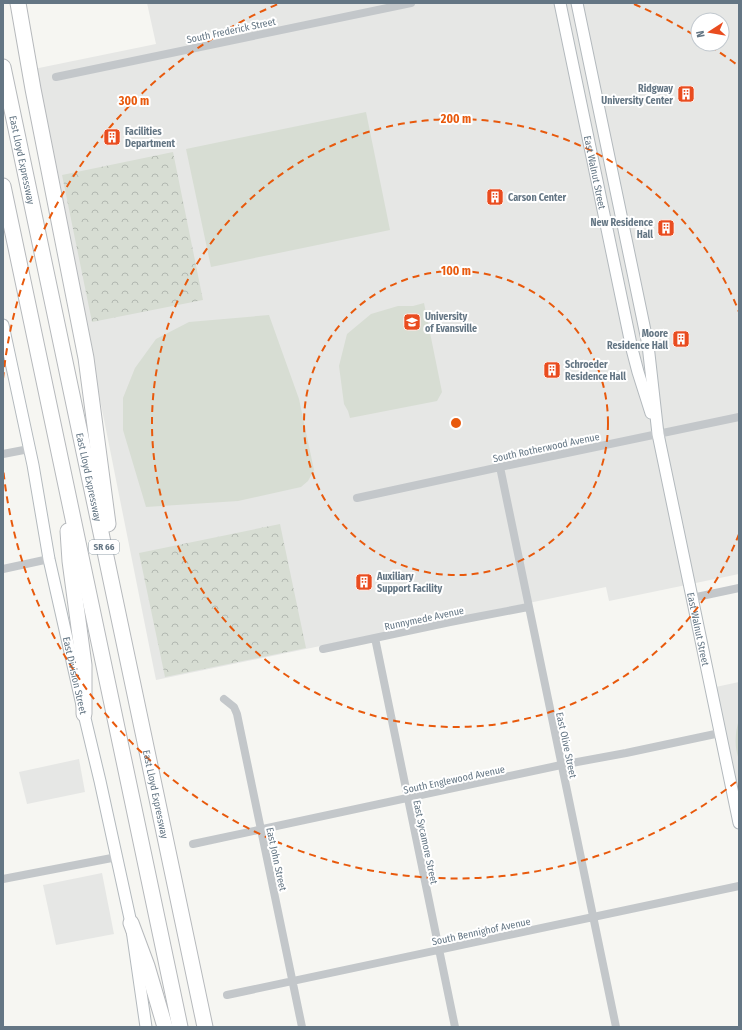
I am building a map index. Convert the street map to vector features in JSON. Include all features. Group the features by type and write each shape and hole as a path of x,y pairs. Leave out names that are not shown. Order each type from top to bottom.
{"highway":[{"path":"18,3 33,89 86,358 104,492 117,606"},
{"name":"East Lloyd Expressway","path":"3,67 205,1027"},
{"name":"SR 66","path":"3,186 180,1027"},
{"path":"64,474 70,561 84,665 84,714"},
{"path":"131,923 147,966 165,1027"}],"street":[{"name":"South Frederick Street","path":"56,77 411,3"},
{"name":"East Walnut Street","path":"560,3 632,349 658,434"},
{"name":"East Walnut Street","path":"577,3 648,345 658,434 739,823"},
{"name":"East Division Street","path":"3,325 50,559 131,923 146,1027"},
{"name":"South Rotherwood Avenue","path":"358,498 500,466 739,417"},
{"path":"3,454 29,449"},
{"name":"East Olive Street","path":"500,466 528,608 616,1027"},
{"path":"3,569 50,559"},
{"path":"692,598 739,588"},
{"name":"Runnymede Avenue","path":"323,649 528,608"},
{"name":"East Sycamore Street","path":"375,638 455,1027"},
{"name":"East John Street","path":"224,699 234,707 237,714 302,1027"},
{"name":"South Englewood Avenue","path":"193,844 562,765 633,752 720,733"},
{"path":"3,879 117,857"},
{"name":"South Bennighof Avenue","path":"228,995 739,886"}],"shaded area":[{"name":"University of Evansville","path":"147,3 739,3 739,574 609,601 606,587 156,680 34,69 156,44"},
{"path":"739,682 739,823 711,688"},
{"path":"79,759 85,792 27,804 19,772"},
{"path":"102,873 114,934 56,945 43,885"}],"green space":[{"path":"366,112 390,230 211,267 186,149"},
{"path":"173,152 203,300 92,322 62,175"},
{"path":"424,303 442,392 437,401 350,418 344,404 339,366 347,334 371,314 398,306 413,306"},
{"path":"269,315 299,399 314,470 308,481 301,487 238,501 146,507 123,430 123,398 135,368 156,339 189,322"},
{"path":"280,524 306,648 165,677 139,553"},
{"path":"739,719 739,760 736,750 736,740"}],"place":[{"name":"Ridgway University Center","path":"686,94"},
{"name":"Facilities Department","path":"112,137"},
{"name":"Carson Center","path":"495,197"},
{"name":"New Residence Hall","path":"666,228"},
{"name":"University of Evansville","path":"412,322"},
{"name":"Moore Residence Hall","path":"681,339"},
{"name":"Schroeder Residence Hall","path":"552,370"},
{"name":"Auxiliary Support Facility","path":"364,582"}]}
